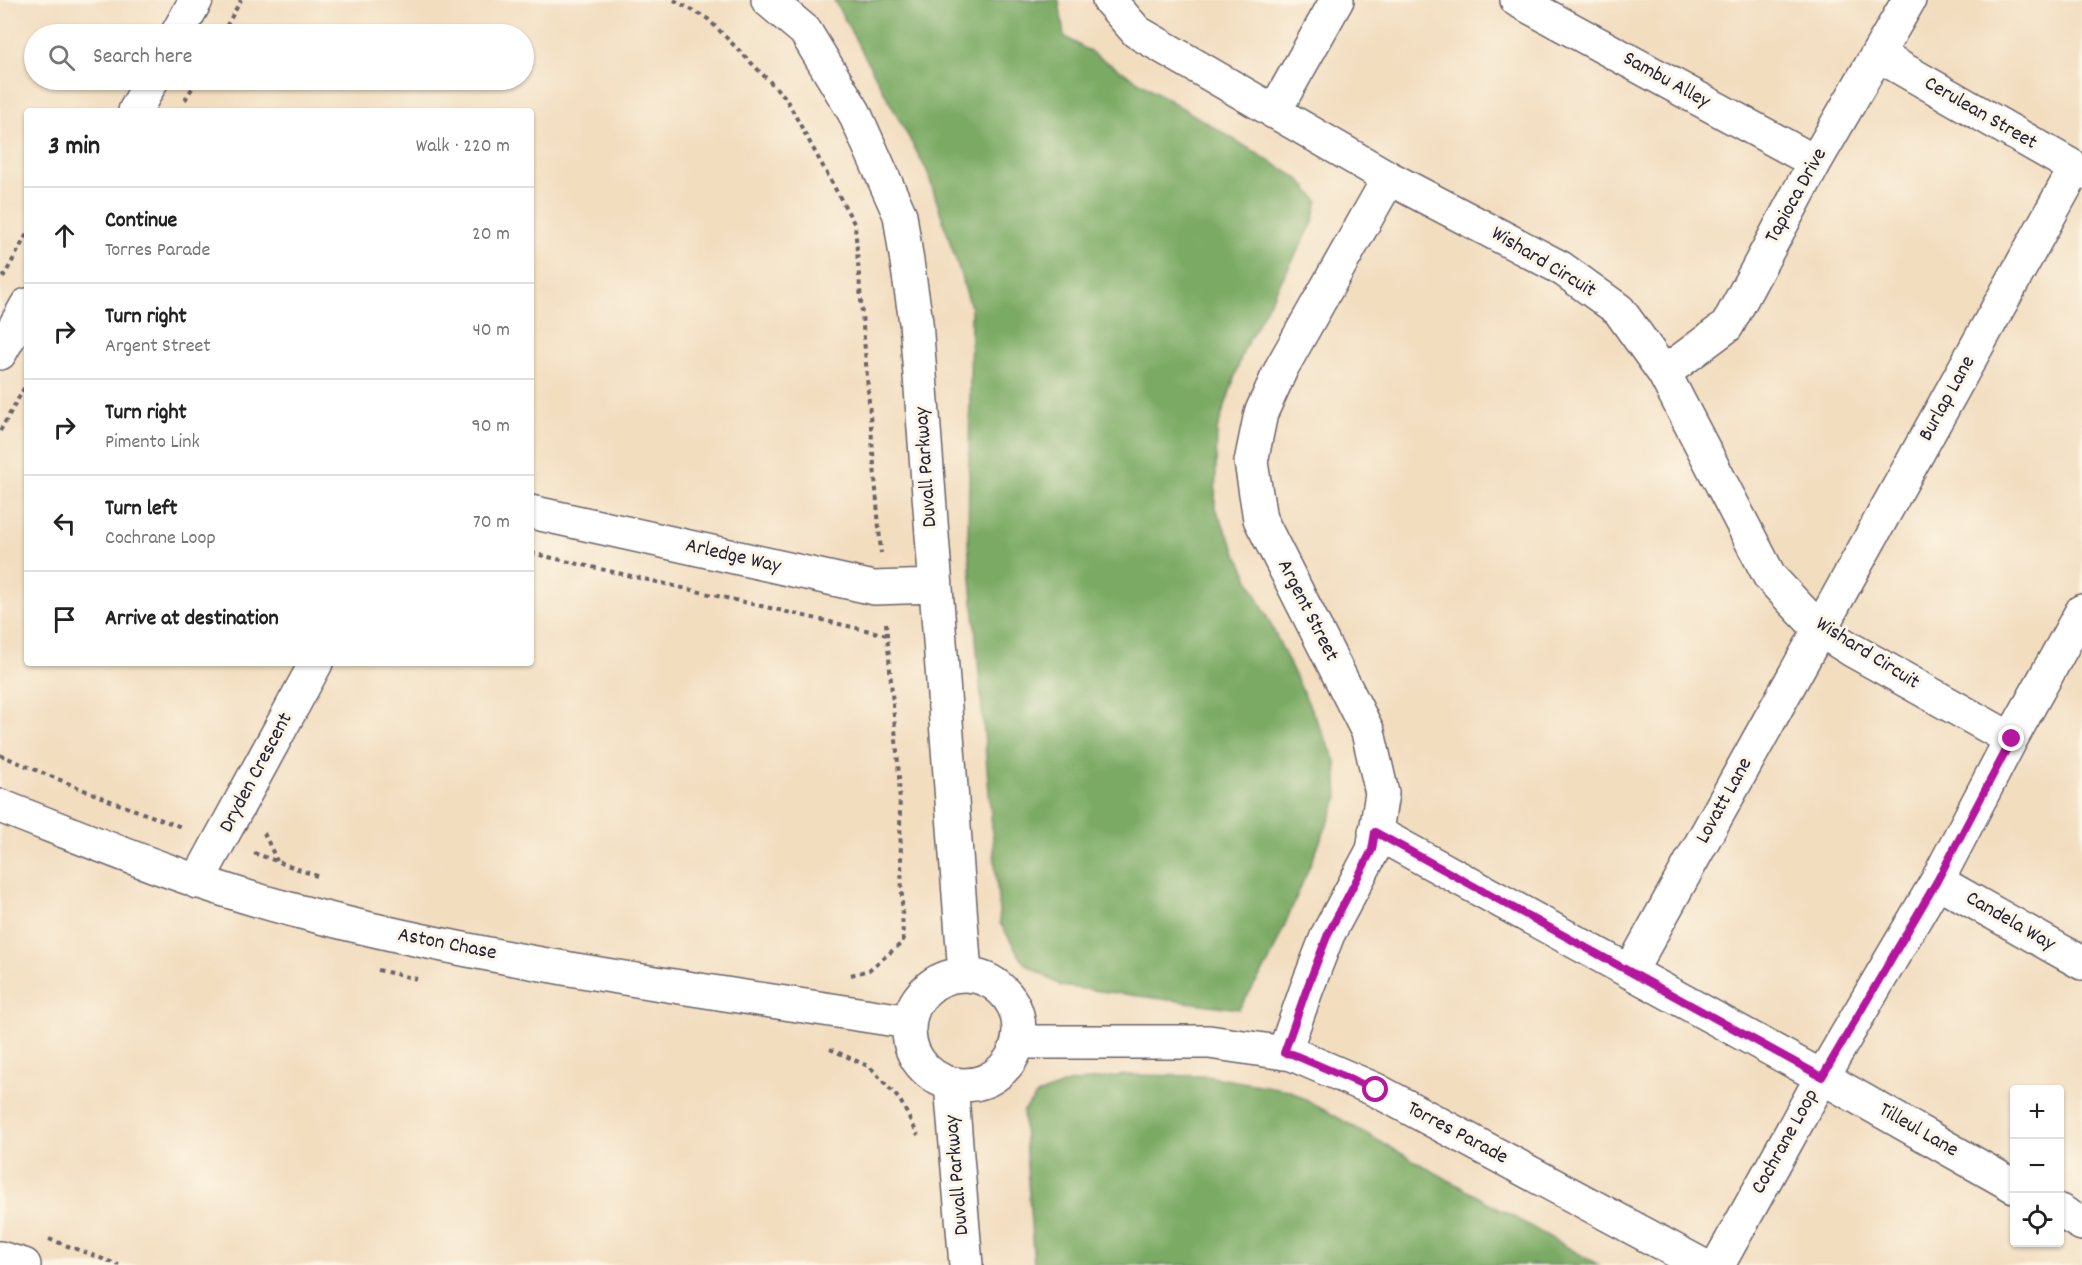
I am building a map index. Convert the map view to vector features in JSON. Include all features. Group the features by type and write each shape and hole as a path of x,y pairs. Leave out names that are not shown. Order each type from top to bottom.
{"street":[{"path":"183,24 196,0"},
{"name":"Duvall Parkway","path":"768,0 805,32 854,112 900,215 916,322 965,974"},
{"name":"Wishard Circuit","path":"1109,0 1137,32 1389,178 1561,268 1618,309 1664,373 1770,578 1820,630 1852,651 2012,739"},
{"path":"1274,112 1337,0"},
{"name":"Sambu Alley","path":"1517,0 1815,162"},
{"name":"Tapioca Drive","path":"1664,373 1727,326 1815,162 1909,0"},
{"name":"Cerulean Street","path":"1878,55 2079,170"},
{"path":"137,108 147,90"},
{"name":"Burlap Lane","path":"1820,630 2079,170"},
{"name":"Argent Street","path":"1284,1053 1328,934 1372,850 1382,792 1368,732 1260,519 1251,462 1261,412 1282,367 1389,178"},
{"path":"0,353 24,310"},
{"name":"Arledge Way","path":"534,513 874,588 936,586"},
{"name":"Cochrane Loop","path":"1718,1265 1822,1077 1937,881 2082,611"},
{"name":"Lovatt Lane","path":"1630,972 1820,630"},
{"name":"Dryden Crescent","path":"198,882 314,666"},
{"name":"Aston Chase","path":"0,806 198,882 296,911 390,934 520,960 909,1023"},
{"name":"Tilleul Lane","path":"1375,832 1822,1077 2010,1184"},
{"name":"Candela Way","path":"1937,881 2082,963"},
{"path":"965,974 992,982 1007,994 1018,1015 1019,1042 1013,1057 1001,1072 967,1087 938,1079 923,1067 911,1046 909,1023 916,1003 928,988 949,976 965,974"},
{"name":"Torres Parade","path":"1019,1042 1209,1042 1292,1054 1376,1090 1702,1265"},
{"name":"Duvall Parkway","path":"951,1084 966,1265"},
{"path":"2064,1213 2082,1224"},
{"path":"0,1258 24,1265"}],"path":[{"path":"228,24 241,0"},
{"path":"674,0 708,19 785,97 855,225 898,775 903,942 869,970 849,975"},
{"path":"184,103 191,90"},
{"path":"0,283 24,239"},
{"path":"0,431 24,388"},
{"path":"534,554 887,635"},
{"path":"0,755 113,802 320,877"},
{"path":"369,968 392,975 427,981"},
{"path":"822,1045 870,1067 900,1100 921,1145"},
{"path":"43,1237 119,1265"}],"green space":[{"path":"834,0 1059,0 1064,36 1299,179 1318,201 1313,223 1244,349 1217,430 1215,508 1336,761 1338,799 1269,962 1239,1009 1061,986 1024,963 1000,923 968,543 971,307 927,171"},
{"path":"1126,1075 1206,1076 1289,1090 1599,1265 1034,1265 1023,1112 1037,1095 1068,1083"}],"route":[{"path":"1376,1090 1292,1054 1284,1053 1328,934 1372,850 1375,832 1822,1077 1937,881 2012,739"}]}
